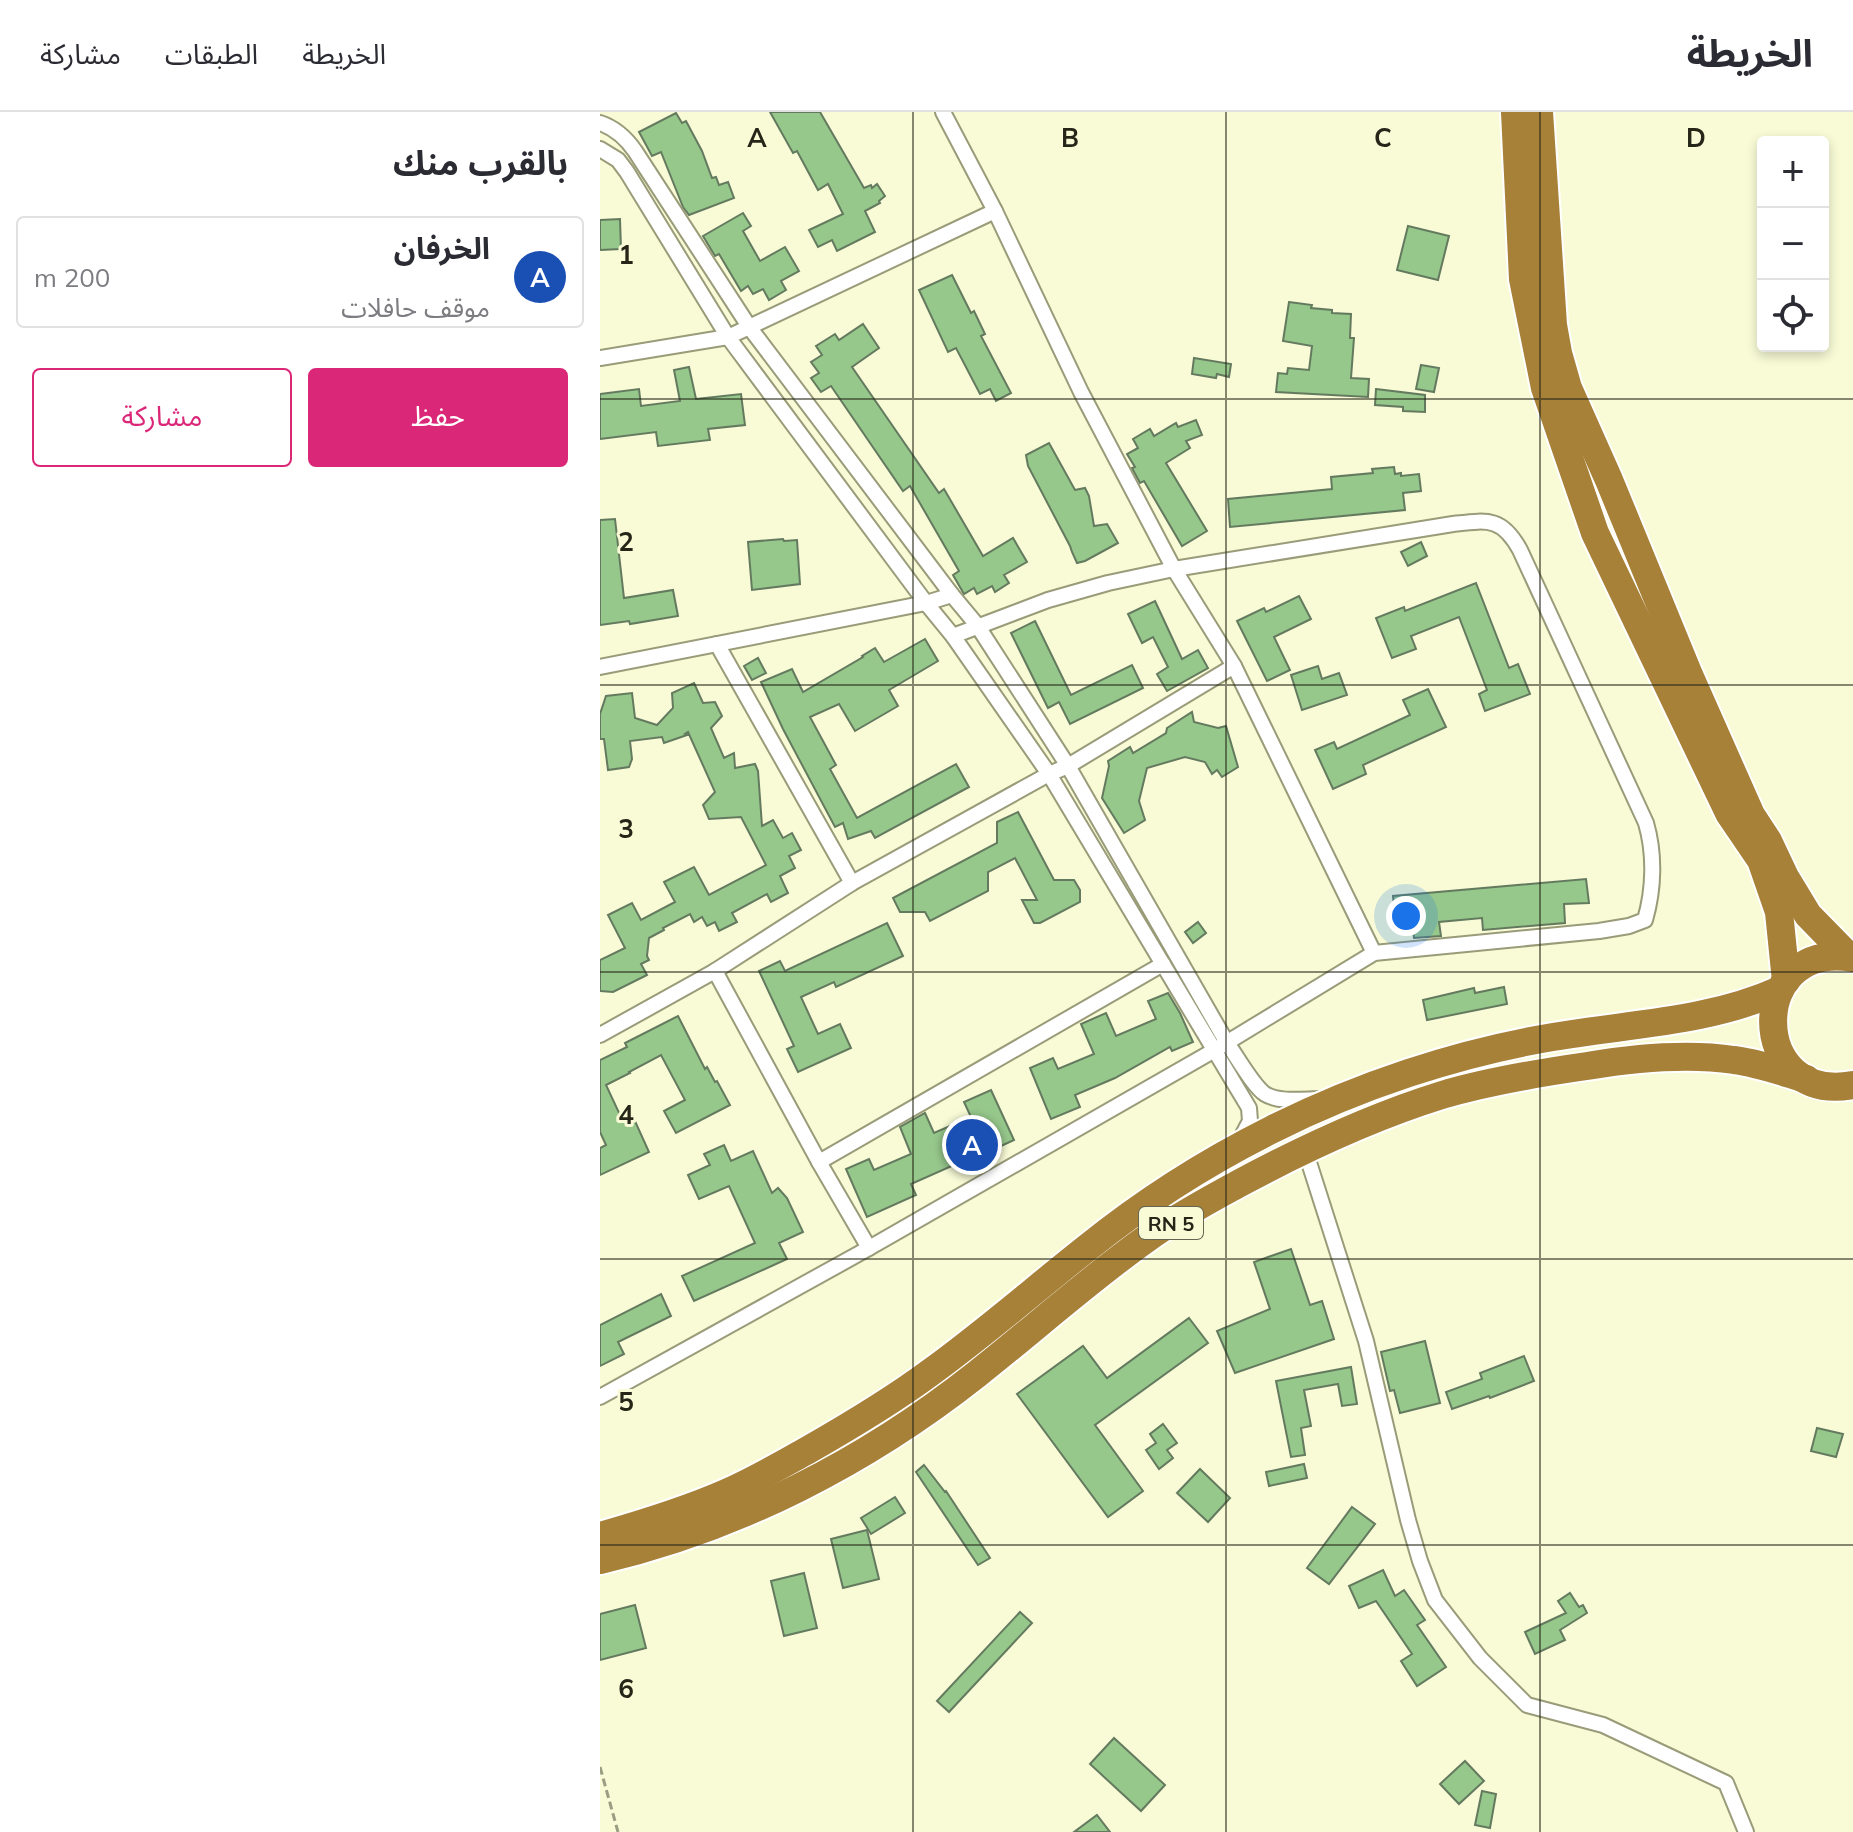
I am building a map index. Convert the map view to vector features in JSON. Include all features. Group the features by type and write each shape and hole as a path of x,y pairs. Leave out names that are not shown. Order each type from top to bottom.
{"highway":[{"path":"1515,112 1523,279 1545,388 1595,533 1729,813 1761,860 1779,912 1783,986"},
{"path":"1539,112 1553,325 1568,388 1751,815 1808,915 1851,958"},
{"path":"1851,958 1821,958 1796,971 1783,986 1772,1021 1775,1040 1783,1058 1797,1073 1825,1086 1853,1085"},
{"name":"RN 5","path":"600,1536 726,1493 834,1435 930,1373 1122,1220 1195,1171 1235,1148 1338,1099 1436,1064 1490,1050 1550,1037 1708,1014 1754,1002 1783,986"},
{"name":"RN 5","path":"600,1560 648,1549 699,1531 794,1491 872,1448 976,1374 1149,1236 1305,1150 1398,1110 1445,1094 1536,1073 1676,1057 1751,1063 1806,1079"}],"street":[{"path":"943,112 995,211 1081,392 1174,569 1234,666 1374,953"},
{"path":"600,123 625,138 635,151 750,328 977,625 1068,766 1227,1043 1265,1093 1291,1099 1338,1099"},
{"path":"600,149 618,160 627,172 728,337 953,636 1049,774 1249,1108 1250,1121 1235,1148"},
{"path":"600,358 728,337 995,211"},
{"path":"600,1397 869,1248 1227,1043 1374,953 1599,931 1645,920 1650,901 1652,844 1646,823 1520,550 1511,534 1499,525 1468,522 1174,569 1080,590 953,636"},
{"path":"600,667 926,603 952,595"},
{"path":"717,644 852,883"},
{"path":"600,1035 715,971 852,883 1068,766 1234,666"},
{"path":"819,1162 1163,964"},
{"path":"715,971 869,1248"},
{"path":"1305,1150 1366,1341 1408,1520 1435,1600 1480,1658 1527,1705 1603,1725 1726,1783 1746,1832"}],"path":[{"path":"600,1767 618,1832"}],"building":[{"path":"770,112 820,112 864,188 877,184 885,196 880,203 865,211 875,232 837,251 832,240 818,247 809,230 843,214 828,184 818,190 797,151 793,153"},
{"path":"676,113 682,123 686,121 712,178 716,177 719,185 728,182 734,198 689,215 683,207 661,152 652,156 639,132"},
{"path":"743,213 751,226 743,231 760,261 785,247 799,271 781,281 786,290 769,300 763,289 753,294 748,286 741,291 719,254 715,256 703,236"},
{"path":"620,219 621,249 600,250 600,220"},
{"path":"1408,226 1449,236 1438,280 1397,270"},
{"path":"952,275 971,313 974,311 985,334 981,336 1011,393 996,401 990,389 980,394 956,348 948,352 919,290"},
{"path":"1289,302 1332,310 1332,313 1351,314 1350,338 1354,338 1351,378 1369,379 1368,397 1276,392 1278,373 1287,374 1288,368 1309,370 1312,346 1283,341"},
{"path":"863,324 879,348 852,367 939,493 944,489 983,556 1013,538 1027,562 1004,575 1009,583 995,592 992,586 977,594 974,588 964,594 953,575 959,571 910,486 903,491 831,386 821,392 811,378 819,373 811,362 822,355 816,346 835,334 839,340"},
{"path":"1194,358 1231,364 1229,377 1192,374"},
{"path":"1421,365 1439,368 1434,392 1416,389"},
{"path":"689,367 696,399 741,394 745,425 708,429 710,440 658,446 656,432 600,439 600,394 639,389 641,406 680,401 674,370"},
{"path":"1376,389 1425,395 1425,412 1375,405"},
{"path":"1196,420 1202,435 1186,441 1190,448 1166,463 1207,531 1182,546 1144,481 1140,483 1127,454 1138,448 1133,439 1150,429 1154,436 1176,423 1178,427"},
{"path":"1049,443 1075,490 1085,488 1094,526 1107,524 1118,543 1085,561 1077,563 1028,466 1026,455"},
{"path":"1394,467 1395,474 1401,473 1401,476 1419,474 1421,491 1403,493 1405,510 1230,527 1228,499 1332,489 1331,477 1373,473 1372,469"},
{"path":"615,519 624,598 673,590 678,616 630,624 629,621 600,625 600,520"},
{"path":"797,540 800,584 752,590 748,542"},
{"path":"1421,542 1427,556 1408,566 1401,552"},
{"path":"1476,583 1509,668 1518,664 1530,694 1485,711 1479,694 1487,690 1459,617 1411,636 1416,649 1392,658 1376,618 1404,607 1405,611"},
{"path":"1299,596 1311,619 1274,637 1290,670 1267,681 1237,621 1264,608 1266,612"},
{"path":"1155,601 1182,659 1198,650 1208,668 1167,691 1157,674 1168,667 1153,637 1142,643 1128,614"},
{"path":"1035,621 1071,695 1132,665 1143,688 1070,724 1059,702 1048,708 1011,633"},
{"path":"925,639 938,661 889,690 898,706 855,731 839,704 810,717 836,765 830,769 857,818 956,764 969,787 875,838 871,831 848,839 843,823 835,827 761,682 792,669 803,692 875,648 884,662"},
{"path":"758,658 766,673 752,680 744,666"},
{"path":"1318,666 1322,679 1339,673 1347,695 1302,710 1291,675"},
{"path":"694,683 703,703 715,702 722,716 711,728 724,758 734,753 735,768 755,764 762,826 773,820 783,838 792,833 801,850 789,856 795,868 780,876 788,893 771,902 767,894 732,913 737,922 719,931 715,922 707,926 702,917 694,922 690,914 663,928 649,938 649,960 641,964 647,975 613,992 600,991 600,960 625,948 608,915 632,903 641,920 675,902 664,882 694,867 709,895 766,865 741,817 709,819 703,805 715,792 688,732 664,743 662,737 630,741 632,759 629,767 608,770 604,739 600,739 600,714 606,696 632,693 635,718 657,725 673,708 672,693"},
{"path":"1428,689 1446,727 1363,765 1366,774 1333,789 1315,750 1334,742 1337,749 1410,715 1403,700"},
{"path":"1192,712 1194,722 1218,728 1226,726 1238,767 1222,777 1217,770 1212,774 1205,762 1185,757 1147,768 1139,801 1145,820 1124,833 1102,798 1108,761 1130,747 1133,753 1166,733 1167,728"},
{"path":"1018,812 1054,880 1074,880 1080,890 1080,902 1040,923 1034,923 1022,900 1037,900 1015,858 988,872 988,891 930,921 925,912 900,912 893,898 997,843 997,822"},
{"path":"1586,879 1589,903 1564,904 1565,923 1483,930 1482,918 1439,922 1441,936 1414,938 1412,916 1395,918 1393,896"},
{"path":"1198,922 1206,933 1193,943 1185,932"},
{"path":"887,923 903,956 836,987 834,982 801,997 818,1034 840,1024 851,1048 798,1072 787,1049 794,1046 759,971 780,961 785,971"},
{"path":"1504,987 1507,1004 1427,1020 1423,1000 1474,988 1475,993"},
{"path":"1168,993 1193,1042 1172,1051 1170,1047 1115,1078 1075,1095 1080,1107 1051,1119 1030,1068 1053,1058 1058,1069 1094,1054 1081,1024 1106,1013 1116,1036 1156,1019 1148,1001"},
{"path":"678,1016 705,1069 707,1067 717,1081 730,1105 676,1133 664,1111 685,1100 661,1055 629,1072 606,1085 620,1115 630,1110 649,1152 600,1175 600,1148 606,1145 600,1132 600,1060 627,1047 625,1043"},
{"path":"991,1090 1014,1140 911,1184 916,1195 867,1217 846,1169 869,1159 874,1170 911,1154 900,1127 925,1113 934,1133 971,1117 964,1102"},
{"path":"724,1145 731,1161 753,1151 772,1193 778,1188 787,1198 803,1232 779,1243 787,1259 694,1301 682,1276 755,1243 729,1186 699,1199 688,1175 710,1165 704,1154"},
{"path":"1291,1249 1310,1305 1322,1301 1334,1339 1235,1373 1217,1331 1270,1309 1254,1262"},
{"path":"661,1294 671,1316 618,1342 624,1354 600,1366 600,1325"},
{"path":"1189,1318 1208,1343 1095,1425 1143,1491 1108,1517 1017,1394 1083,1346 1107,1378"},
{"path":"1425,1341 1440,1403 1400,1413 1394,1390 1390,1391 1381,1352"},
{"path":"1524,1356 1534,1381 1452,1409 1446,1392 1482,1379 1480,1373"},
{"path":"1351,1367 1357,1404 1342,1406 1338,1384 1304,1390 1311,1426 1301,1428 1305,1455 1291,1457 1276,1381"},
{"path":"1163,1424 1177,1443 1167,1450 1173,1458 1159,1469 1146,1450 1156,1443 1150,1434"},
{"path":"1817,1428 1843,1434 1836,1457 1811,1451"},
{"path":"1304,1464 1307,1478 1269,1486 1266,1472"},
{"path":"924,1465 946,1491 990,1558 978,1565 916,1472"},
{"path":"1200,1469 1230,1498 1208,1522 1177,1493"},
{"path":"895,1497 905,1513 871,1534 861,1518"},
{"path":"1352,1507 1375,1524 1329,1584 1307,1568"},
{"path":"867,1530 879,1579 843,1588 831,1539"},
{"path":"1383,1570 1395,1596 1404,1590 1425,1620 1417,1625 1446,1667 1417,1686 1401,1661 1412,1654 1376,1601 1359,1608 1349,1586"},
{"path":"804,1573 817,1628 784,1636 771,1581"},
{"path":"1570,1593 1587,1613 1560,1630 1565,1640 1535,1654 1525,1632 1566,1613 1558,1601"},
{"path":"635,1605 646,1648 600,1660 600,1614"},
{"path":"1020,1612 1032,1623 949,1712 937,1701"},
{"path":"1114,1738 1165,1785 1141,1811 1090,1764"},
{"path":"1465,1761 1484,1781 1459,1804 1440,1784"},
{"path":"1482,1791 1496,1794 1490,1828 1475,1825"},
{"path":"1097,1815 1110,1832 1074,1832"}],"place":[{"name":"الخرفان","path":"972,1145"}]}
